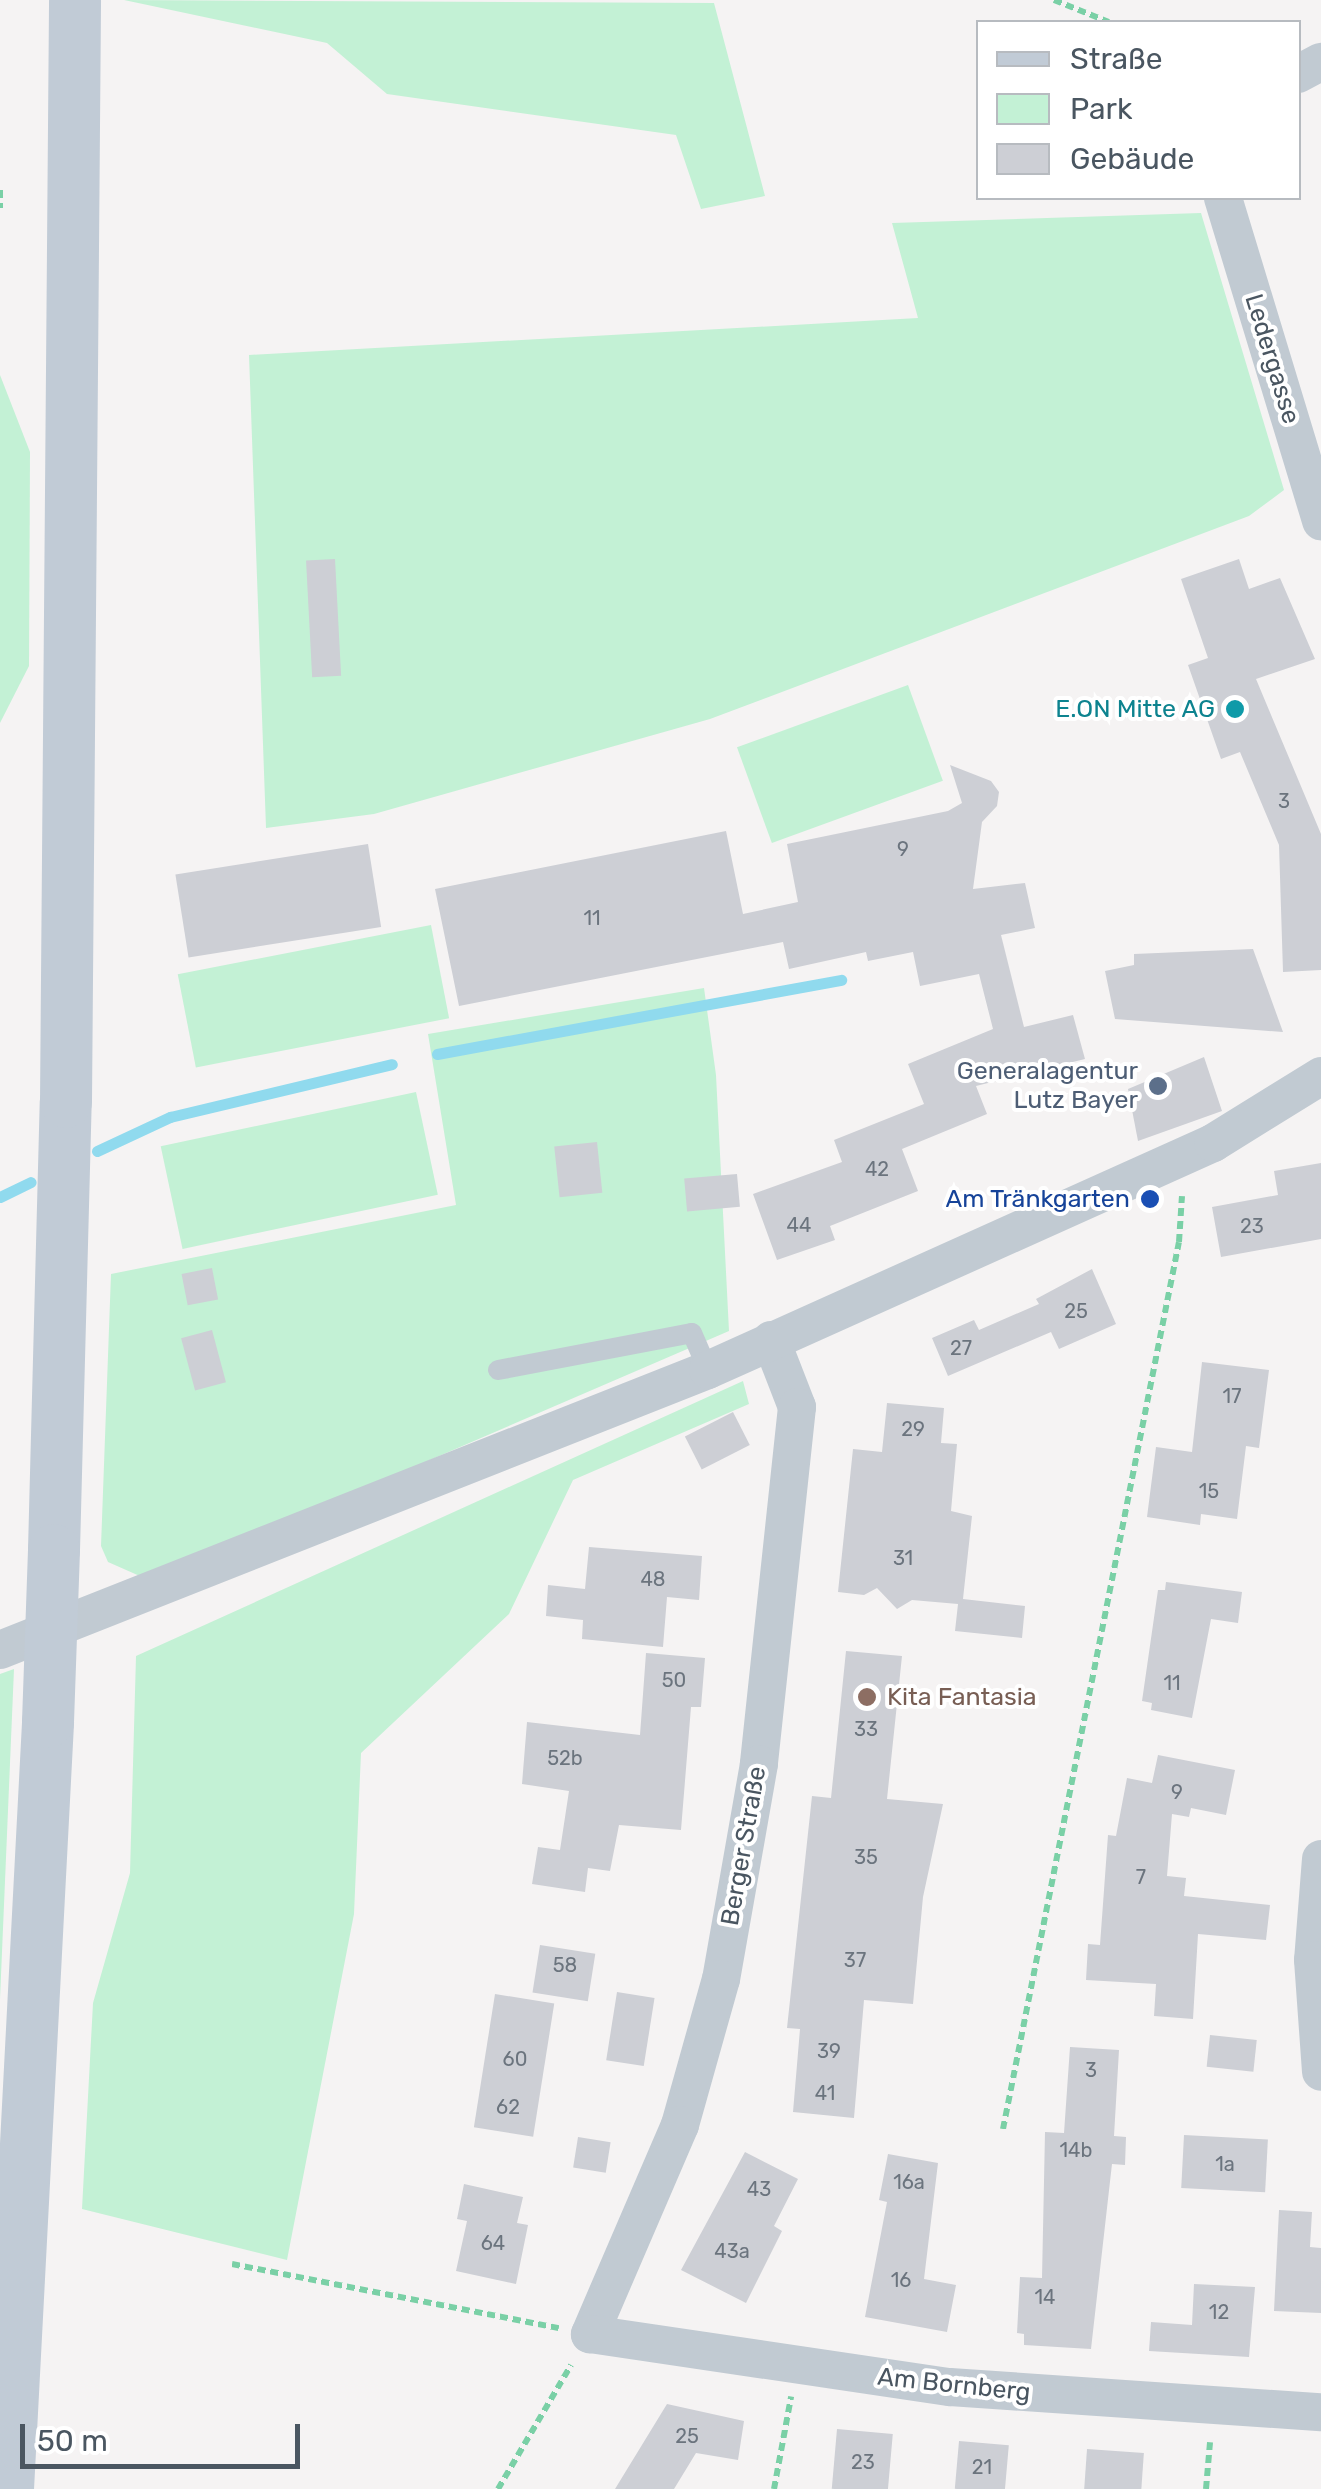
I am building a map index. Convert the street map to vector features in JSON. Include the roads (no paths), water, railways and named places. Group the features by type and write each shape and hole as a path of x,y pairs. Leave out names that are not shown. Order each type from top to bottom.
{"main road":[{"path":"8,2489 4,2421 48,1722 54,1550 66,1102 76,0"}],"street":[{"name":"Ledergasse","path":"1224,200 1311,449 1321,521"},
{"path":"0,1650 708,1370 1173,1162 1250,1124 1321,1076"},
{"name":"Berger Straße","path":"590,2334 680,2125 721,1979 758,1764 797,1407 771,1340"},
{"path":"1321,1859 1312,1960 1321,2072"},
{"name":"Am Bornberg","path":"590,2334 950,2387 1321,2412"}],"lane":[{"path":"498,1370 692,1334 708,1370"}],"waterway":[{"path":"437,1054 841,980"},
{"path":"97,1151 170,1117 392,1064"},
{"path":"0,1197 31,1182"}],"place":[{"name":"E.ON Mitte AG","path":"1235,709"},
{"name":"Generalagentur Lutz Bayer","path":"1158,1086"},
{"name":"Am Tränkgarten","path":"1150,1199"},
{"name":"Kita Fantasia","path":"867,1697"}]}
